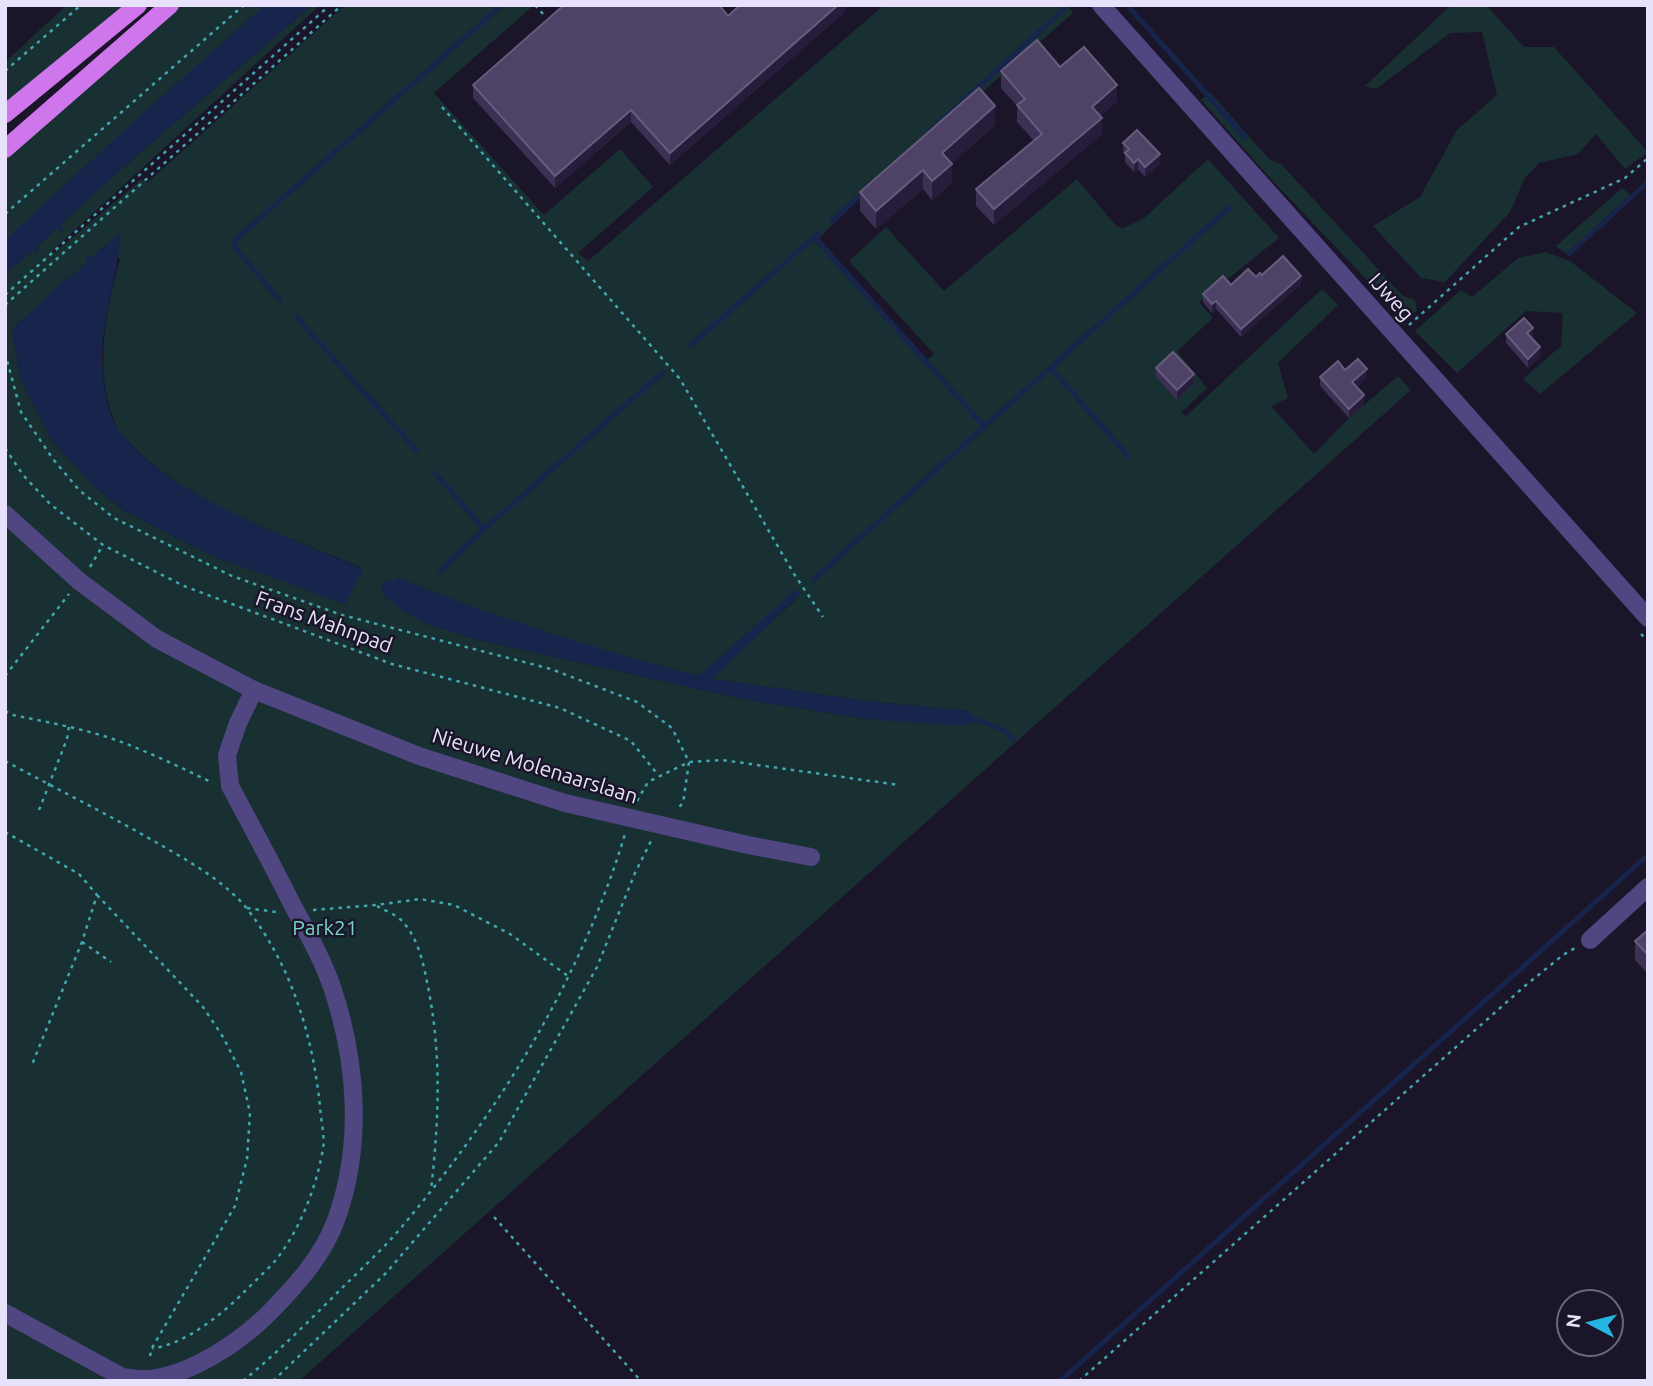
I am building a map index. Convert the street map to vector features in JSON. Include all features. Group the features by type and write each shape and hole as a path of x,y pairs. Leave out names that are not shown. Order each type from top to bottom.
{"main road":[{"path":"5,114 138,5"},
{"path":"5,149 170,5"}],"street":[{"name":"IJweg","path":"1101,5 1648,618"},
{"name":"Nieuwe Molenaarslaan","path":"5,514 79,581 157,639 254,690 419,756 565,803 811,857"},
{"path":"5,1312 121,1377 142,1379 172,1373 206,1359 233,1343 261,1321 288,1294 317,1256 336,1221 347,1178 353,1135 351,1066 333,989 320,957 230,786 227,755 238,723 254,690"},
{"path":"1590,940 1648,887"}],"path":[{"path":"5,71 81,5"},
{"path":"5,214 244,5"},
{"path":"5,295 330,5"},
{"path":"5,305 342,5"},
{"path":"535,5 544,15"},
{"path":"442,107 680,379 794,574 823,617"},
{"path":"1396,337 1520,227 1625,178 1648,158"},
{"path":"5,354 21,412 52,459 79,490 114,518 232,576 342,615 551,669 637,702 671,727 689,762 683,803 660,826 635,873 597,967 499,1142 386,1273 273,1381"},
{"name":"Frans Mahnpad","path":"5,448 23,475 50,504 103,545 184,586 392,664 560,708 631,741 658,775"},
{"path":"5,676 93,563 103,545"},
{"path":"5,711 69,726 126,744 218,785 230,786"},
{"path":"39,810 67,739 69,726"},
{"path":"243,1381 296,1334 398,1231 467,1144 528,1052 591,930 610,882 629,819 641,790 648,782 689,762 722,760 899,785"},
{"path":"5,761 197,867 247,908 271,945 305,1020 313,1055 323,1146 309,1199 275,1260 232,1305 166,1347 152,1348"},
{"path":"5,832 79,874 203,1007 223,1037 241,1072 250,1112 247,1160 235,1206 152,1348 142,1379"},
{"path":"31,1067 82,942 97,895"},
{"path":"431,1190 439,1088 433,1010 423,964 413,937 400,919 376,905 420,899 454,905 510,934 568,976"},
{"path":"1079,1381 1526,985 1563,955 1590,940"},
{"path":"82,942 111,962"},
{"path":"494,1217 641,1381"}],"green space":[{"path":"67,5 127,5 5,106 5,62"},
{"path":"178,5 270,5 5,243 5,158"},
{"name":"Park21","path":"312,5 320,5 52,251 54,253 142,179 147,183 345,5 534,5 434,93 544,215 620,149 653,187 578,253 588,261 884,5 1067,5 1073,13 855,203 819,238 927,360 934,354 849,261 886,227 944,291 1077,179 1116,226 1123,228 1143,219 1208,159 1279,238 1199,302 1213,318 1177,351 1207,388 1181,413 1186,416 1322,289 1338,305 1278,363 1288,398 1271,406 1314,454 1349,418 1398,376 1411,390 299,1381 5,1381 5,274 34,250 37,253 37,247 57,227 63,230 60,224","holes":["106,244 120,259 106,321 103,364 109,406 119,432 156,467 210,502 362,568 345,603 212,556 123,510 94,486 52,441 20,377 12,329 64,282 64,277 67,280 88,262 88,256 91,259","396,577 479,610 602,651 699,676 800,595 712,679 866,701 969,711 866,719 743,699 479,640 424,623"]},
{"path":"1451,5 1486,5 1524,47 1554,47 1648,152 1625,169 1596,134 1578,154 1539,163 1525,178 1510,212 1445,282 1421,278 1373,226 1420,197 1457,130 1497,95 1482,32 1450,33 1376,89 1365,86"},
{"path":"1210,92 1269,159 1281,164 1403,296 1415,300 1417,311 1405,320 1268,176 1201,100"},
{"path":"1622,188 1630,195 1566,254 1556,246"},
{"path":"1546,252 1570,261 1637,313 1540,394 1523,379 1561,346 1563,313 1526,311 1457,373 1415,331 1461,290 1472,297 1518,258"}],"water":[{"path":"265,5 312,5 128,163 61,224 64,229 61,232 57,228 37,247 37,253 34,250 5,274 5,240"},
{"path":"1648,179 1648,185 1570,256 1566,254"},
{"path":"120,233 102,354 106,394 111,415 119,431 141,454 198,495 266,528 363,569 345,604 212,556 123,510 94,486 52,441 20,377 12,329 63,282 63,277 67,280 87,262 87,256 91,258"},
{"path":"396,577 546,631 699,676 796,589 800,594 713,679 866,701 969,711 978,720 962,726 866,719 743,699 479,640 424,623 393,604"}],"building":[{"path":"564,5 719,5 728,16 740,5 838,5 670,153 631,110 555,176 473,85"},
{"path":"1037,40 1060,67 1084,47 1117,85 1092,107 1102,118 994,209 976,189 1042,134 1017,105 1025,99 1001,71"},
{"path":"979,88 995,106 942,153 952,164 932,181 923,170 876,211 860,192"},
{"path":"1137,130 1160,154 1145,167 1138,159 1134,163 1125,153 1129,149 1123,143"},
{"path":"1283,256 1301,276 1241,329 1216,301 1212,304 1203,294 1223,276 1231,285 1248,269 1256,277 1260,273 1262,275"},
{"path":"1524,318 1533,328 1527,333 1540,347 1528,359 1506,334"},
{"path":"1173,352 1194,374 1177,390 1156,368"},
{"path":"1358,359 1367,369 1352,382 1364,395 1349,409 1320,377 1338,361 1345,370"},
{"path":"1648,930 1648,955 1635,941"}],"waterway":[{"path":"280,300 235,248 235,240 502,5"},
{"path":"1127,5 1245,137"},
{"path":"927,134 1064,9"},
{"path":"832,221 865,191"},
{"path":"814,579 1229,208"},
{"path":"691,345 819,233"},
{"path":"814,237 984,426"},
{"path":"297,318 417,451"},
{"path":"1051,368 1128,456"},
{"path":"440,571 662,373"},
{"path":"435,473 484,529"},
{"path":"390,589 416,602"},
{"path":"972,718 1004,730 1013,740"},
{"path":"1060,1381 1648,855"}]}
